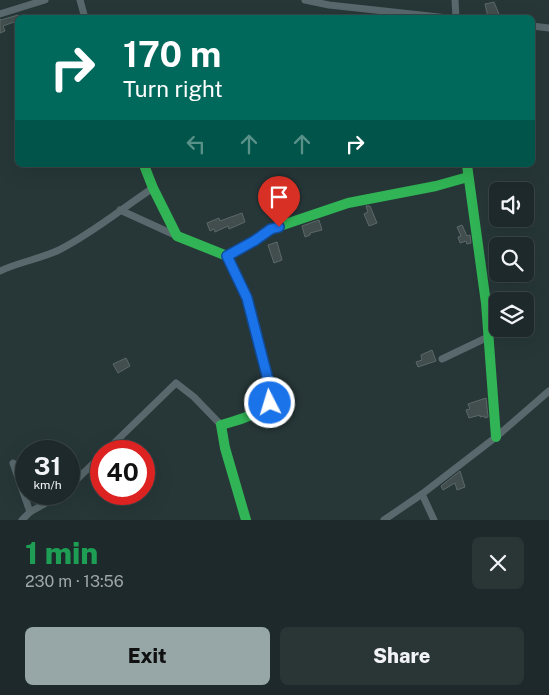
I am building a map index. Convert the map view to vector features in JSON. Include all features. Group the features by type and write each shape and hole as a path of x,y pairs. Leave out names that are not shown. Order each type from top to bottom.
{"street":[{"path":"0,14 45,0"},
{"path":"80,0 83,15"},
{"path":"305,0 329,5 421,15"},
{"path":"455,0 456,15"},
{"path":"535,26 549,28"},
{"path":"145,167 176,236"},
{"path":"467,167 486,303 496,437"},
{"path":"227,256 271,229 348,203 436,186 468,177"},
{"path":"0,271 15,264 57,251 89,234 153,188"},
{"path":"120,210 176,236 227,256 247,298 272,395 270,403 261,411 221,425"},
{"path":"442,359 473,346 488,337"},
{"path":"117,440 176,383 194,397 221,425 225,448 246,520"},
{"path":"384,520 422,494 496,437 549,391"},
{"path":"13,463 30,512"},
{"path":"80,476 90,467"},
{"path":"422,494 434,520"},
{"path":"22,520 30,512 42,505"}],"building":[{"path":"494,2 499,14 488,15 485,4"},
{"path":"15,16 15,24 14,22 3,26 5,31 0,33 1,20"},
{"path":"366,206 370,206 377,223 369,226 364,214 368,212"},
{"path":"242,213 245,222 229,229 228,226 215,232 214,229 210,231 207,223 219,218 220,221"},
{"path":"319,220 322,230 310,233 310,235 305,237 302,226"},
{"path":"462,225 467,236 470,235 471,243 467,244 466,241 460,243 458,237 461,236 457,227"},
{"path":"277,242 282,260 274,263 268,245"},
{"path":"432,350 436,361 418,367 416,362 422,360 421,355"},
{"path":"126,358 130,366 118,373 113,364"},
{"path":"255,389 257,392 263,390 265,394 250,401 246,393"},
{"path":"486,398 488,417 480,417 480,415 469,418 466,410 470,409 468,404"},
{"path":"460,471 465,487 457,490 455,483 443,490 441,486"}],"traffic: fast":[{"path":"145,167 177,236 227,256 247,298 272,395 268,402 257,412 221,425 225,448 246,520"},
{"path":"467,167 486,303 496,437"},
{"path":"227,256 271,229 348,203 436,186 468,177"}],"route":[{"path":"270,403 272,395 247,298 227,256 271,229 279,227"}]}
